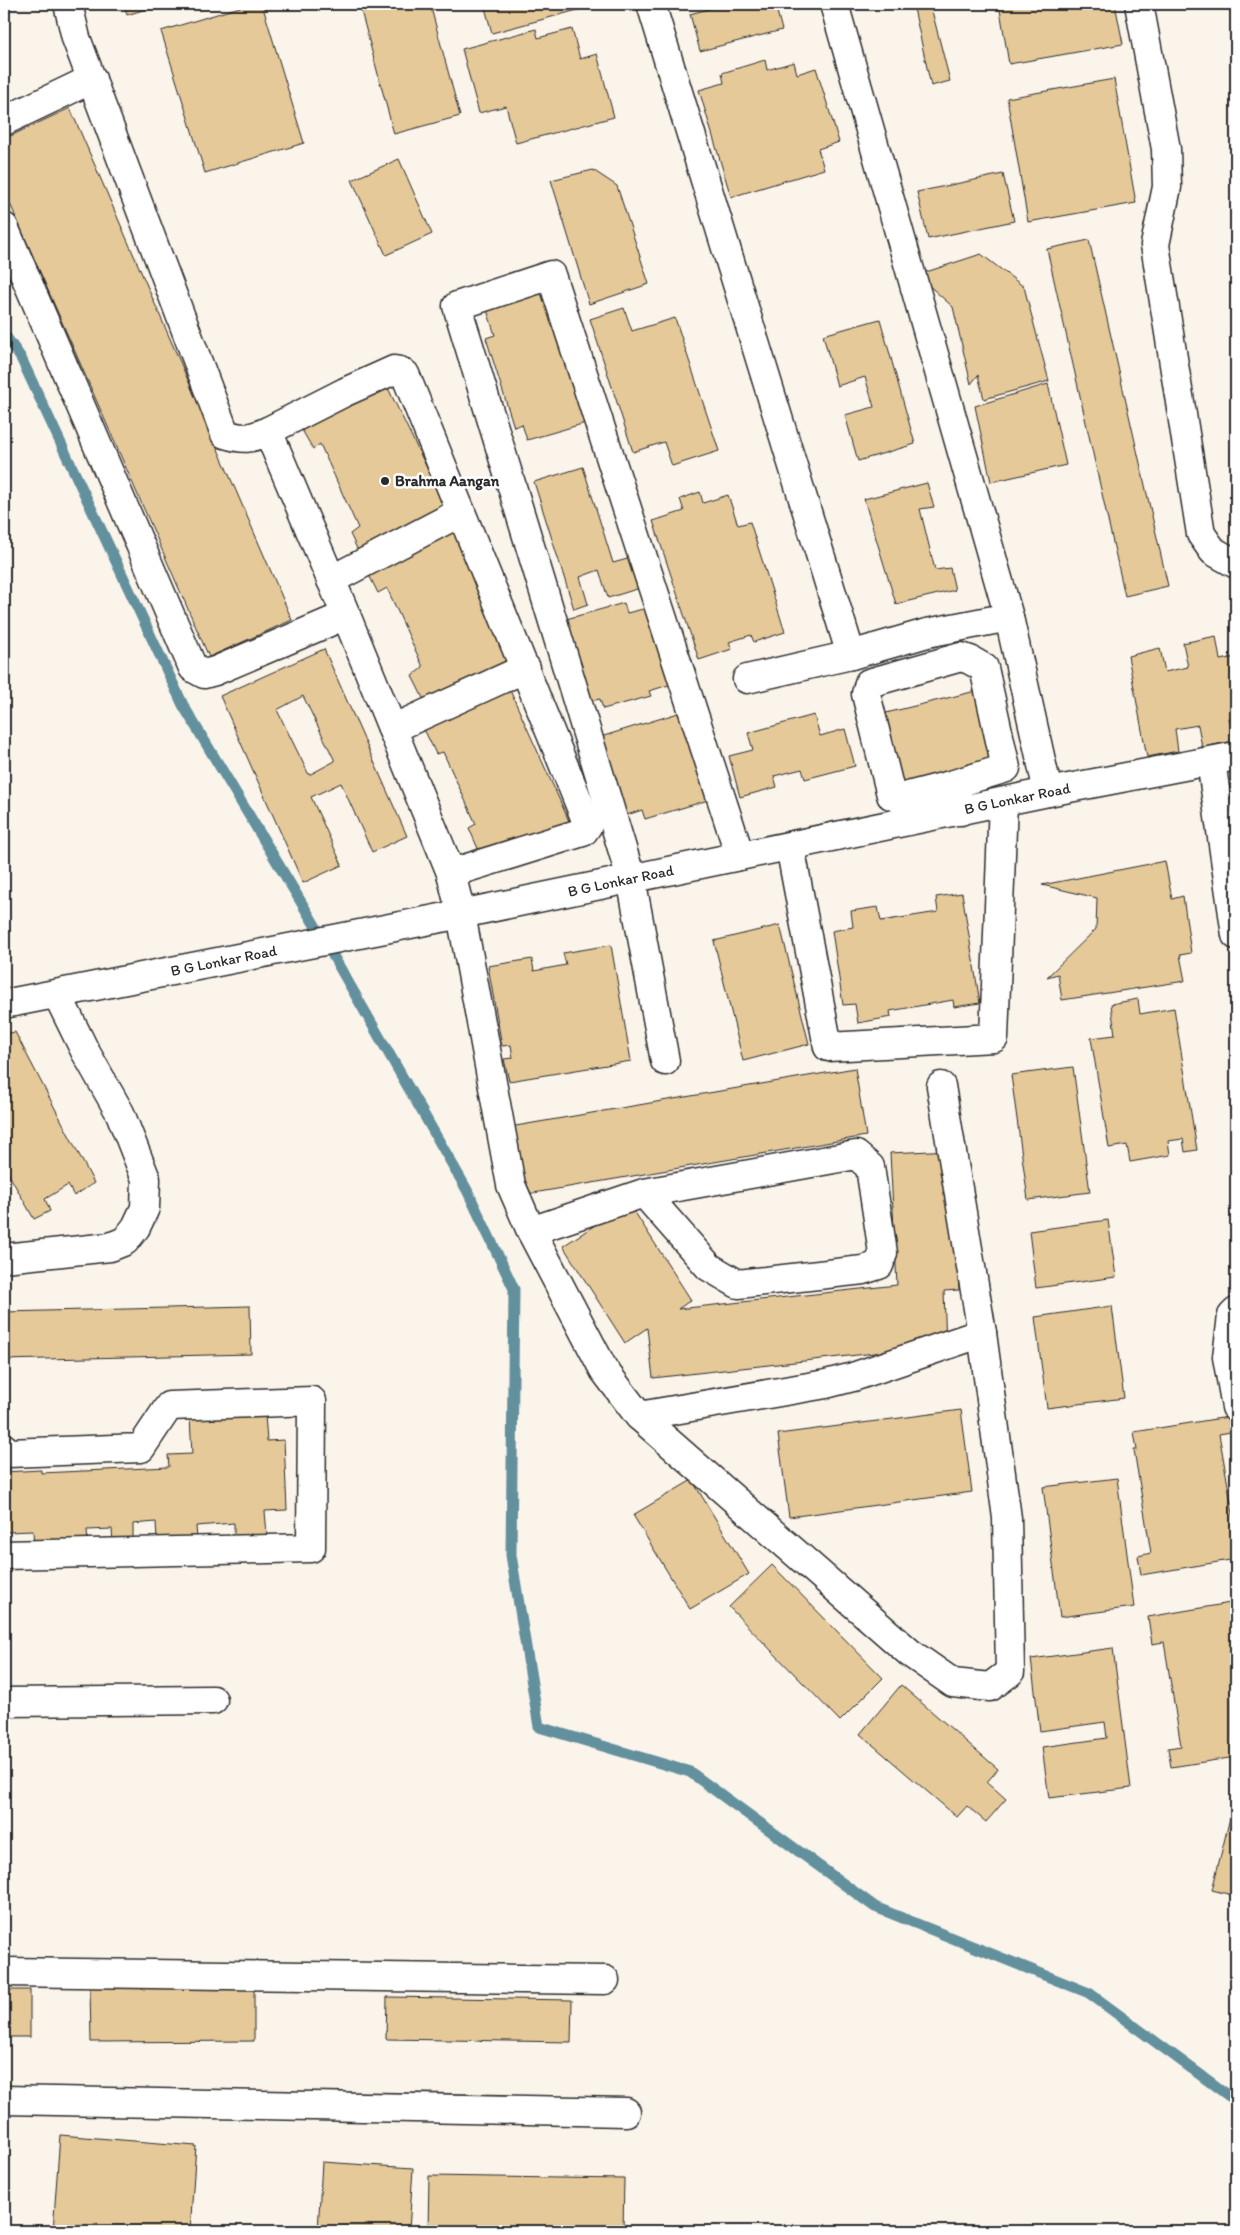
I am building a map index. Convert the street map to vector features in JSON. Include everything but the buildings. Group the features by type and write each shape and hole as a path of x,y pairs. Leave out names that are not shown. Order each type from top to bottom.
{"street":[{"path":"68,4 76,38 225,434 241,439 252,438 394,370 400,370 404,374 526,668 587,821 587,829 583,832 451,874"},
{"path":"651,4 852,655"},
{"path":"834,4 1009,617 1048,792"},
{"path":"1139,4 1166,149 1167,187 1155,245 1201,534 1213,551 1236,564"},
{"path":"4,121 92,79"},
{"path":"4,227 193,668 204,674 215,671 346,615"},
{"path":"666,1061 631,878 457,306 551,275 740,856"},
{"path":"268,431 346,615 451,874 461,914 511,1185 531,1231 604,1370 639,1416 910,1653 953,1683 990,1687 1010,1672 1007,1518 982,1333 941,1086"},
{"path":"331,580 462,512"},
{"path":"747,679 852,655 927,633 1009,617"},
{"path":"927,633 933,665"},
{"path":"961,657 984,668 1007,765 1006,768 954,784 900,798 892,795 866,694 869,683 961,657"},
{"path":"392,729 526,668"},
{"path":"1224,758 1236,935"},
{"name":"B G Lonkar Road","path":"4,1004 461,914 1048,792 1224,758"},
{"path":"954,784 961,811"},
{"path":"790,846 828,1047 994,1038 1004,802"},
{"path":"4,1258 110,1247 125,1241 136,1227 145,1208 146,1179 120,1114 56,994"},
{"path":"531,1231 644,1193 856,1155 870,1167 883,1253 879,1265 863,1270 738,1284 709,1267 644,1193"},
{"path":"1236,1312 1232,1316 1227,1357 1236,1407"},
{"path":"639,1416 826,1384 853,1377 982,1333"},
{"path":"4,1448 8,1453 141,1448 169,1406 312,1400 311,1548 4,1556"},
{"path":"4,1702 213,1700"},
{"path":"4,1972 605,1980"},
{"path":"4,2100 626,2112"}],"waterway":[{"path":"4,334 21,358 183,705 328,947 467,1190 514,1289 511,1555 539,1727 690,1772 875,1907 1089,1993 1236,2101"}],"place":[{"name":"Brahma Aangan","path":"385,481"}]}
